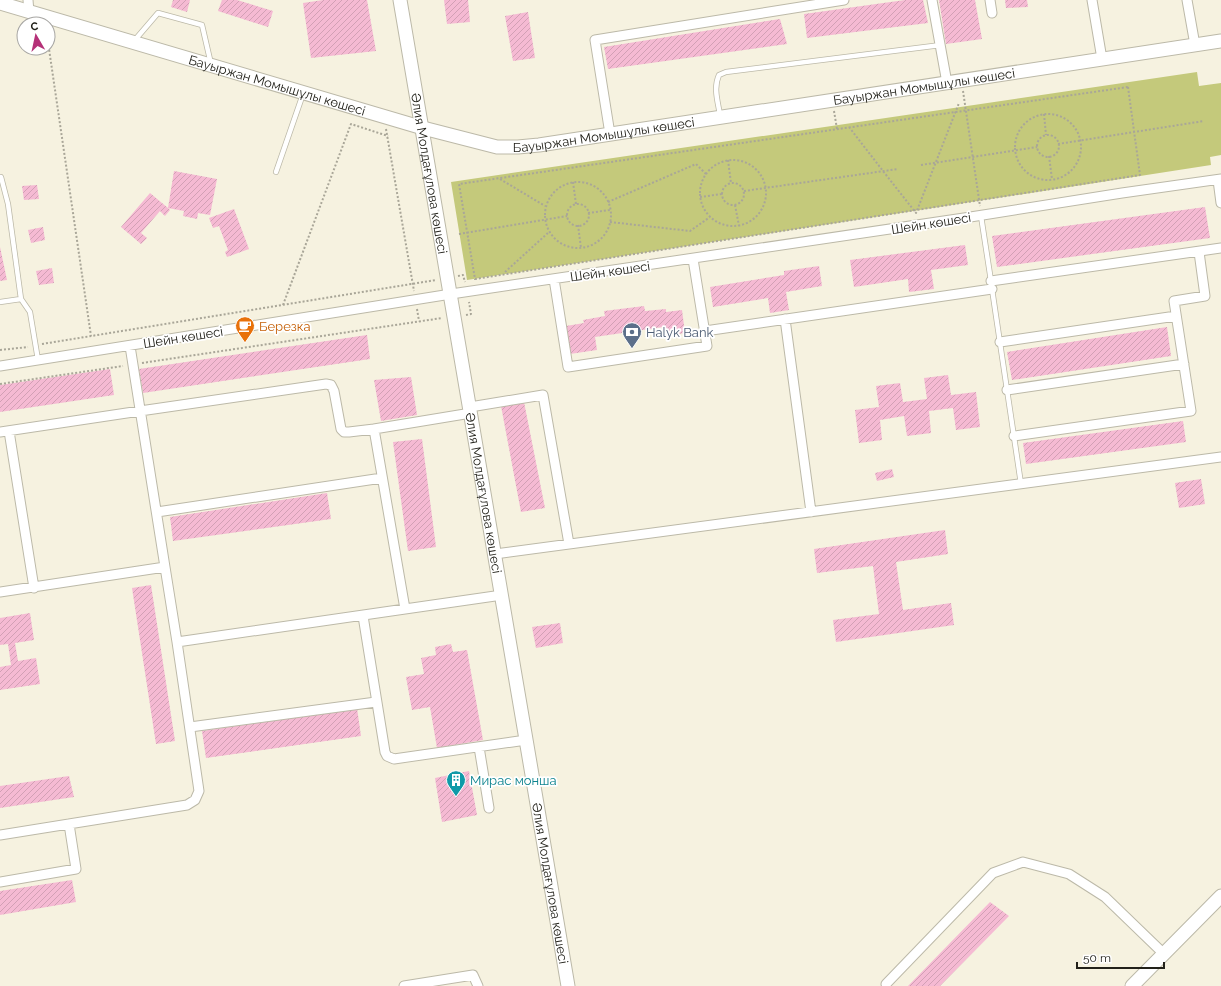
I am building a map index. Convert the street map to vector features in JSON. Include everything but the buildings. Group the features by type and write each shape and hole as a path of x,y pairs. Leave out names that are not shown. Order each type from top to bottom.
{"street":[{"name":"Әлия Молдағұлова көшесі","path":"400,0 568,986"},
{"path":"610,134 595,40 844,0"},
{"path":"932,0 948,83"},
{"path":"990,0 992,13"},
{"path":"1092,0 1102,59"},
{"path":"1187,0 1195,45"},
{"name":"Бауыржан Момышұлы көшесі","path":"0,3 29,6 133,42 212,66 423,128 497,147 540,145 1221,41"},
{"path":"1219,179 1221,203"},
{"name":"Шейн көшесі","path":"0,366 451,294 694,259 1219,179"},
{"path":"705,331 1221,248"},
{"path":"1014,436 1190,411 1174,301 1205,296 1199,252"},
{"path":"554,279 568,367 707,346 694,259"},
{"path":"1000,342 1176,316"},
{"path":"785,319 811,512"},
{"path":"0,835 187,805 195,800 199,791 130,346"},
{"path":"1007,390 1184,364"},
{"path":"34,588 4,432 140,410 326,384 331,385 334,391 341,429 344,432 374,429 543,395 569,544"},
{"path":"374,429 405,609"},
{"path":"495,554 1221,457"},
{"path":"156,512 382,478"},
{"path":"0,592 165,567"},
{"path":"177,642 502,595"},
{"path":"363,616 376,702 387,756 394,759 526,740"},
{"path":"190,727 376,702"},
{"path":"479,747 490,808"},
{"path":"0,882 76,869 69,824"},
{"path":"886,984 993,874 1023,862 1069,874 1105,897 1163,953"},
{"path":"1132,986 1221,896"},
{"path":"404,986 473,975 478,986"}],"lane":[{"path":"133,42 158,13 202,25 212,66"},
{"path":"721,117 715,88 719,75 726,72 941,45"},
{"path":"276,172 304,93"},
{"path":"0,177 8,204 21,299 30,312 38,360"},
{"path":"981,216 1021,484"},
{"path":"0,302 21,299"}],"path":[{"path":"50,56 91,336"},
{"path":"961,80 980,200 981,216"},
{"path":"1128,87 1140,176 918,210 916,213 914,210 475,279 459,184 956,112 1128,87"},
{"path":"833,100 837,129"},
{"path":"918,210 959,103"},
{"path":"1044,114 1046,135"},
{"path":"1044,114 1055,114 1065,118 1074,126 1080,141 1081,147 1079,158 1073,168 1064,175 1052,179 1043,179 1033,176 1024,170 1018,161 1015,151 1016,136 1025,122 1033,116 1044,114"},
{"path":"1058,144 1204,121"},
{"path":"283,305 351,124 388,136 419,321"},
{"path":"849,127 914,210"},
{"path":"1046,135 1053,136 1058,144 1057,152 1049,156 1040,154 1037,147 1040,138 1046,135"},
{"path":"920,166 1037,147"},
{"path":"1049,156 1052,179"},
{"path":"728,160 731,183"},
{"path":"728,160 739,160 749,164 758,171 764,180 767,191 761,212 753,220 743,225 732,227 721,225 710,217 704,211 700,201 702,180 706,174 717,164 728,160"},
{"path":"608,202 696,164 706,174"},
{"path":"744,191 898,169"},
{"path":"500,179 546,206"},
{"path":"573,182 576,204"},
{"path":"573,182 586,182 596,187 604,195 608,202 611,216 609,228 603,237 594,244 581,248 572,248 562,245 549,232 544,219 548,199 555,190 573,182"},
{"path":"731,183 738,184 744,191 744,197 740,203 735,205 729,204 723,200 722,194 725,186 731,183"},
{"path":"700,198 722,194"},
{"path":"576,204 585,207 588,213 585,223 578,225 572,224 567,216 570,208 576,204"},
{"path":"735,205 739,226"},
{"path":"588,213 610,210"},
{"path":"460,234 567,216"},
{"path":"610,222 690,231 710,217"},
{"path":"578,225 581,248"},
{"path":"505,272 549,232"},
{"path":"0,350 36,346 463,275 471,314 0,384"}],"green space":[{"path":"1197,72 1199,86 1221,83 1221,155 1210,157 1211,165 467,280 451,182"}],"place":[{"name":"Березка","path":"245,343"},
{"name":"Halyk Bank","path":"632,349"},
{"name":"Мирас монша","path":"456,797"}]}
